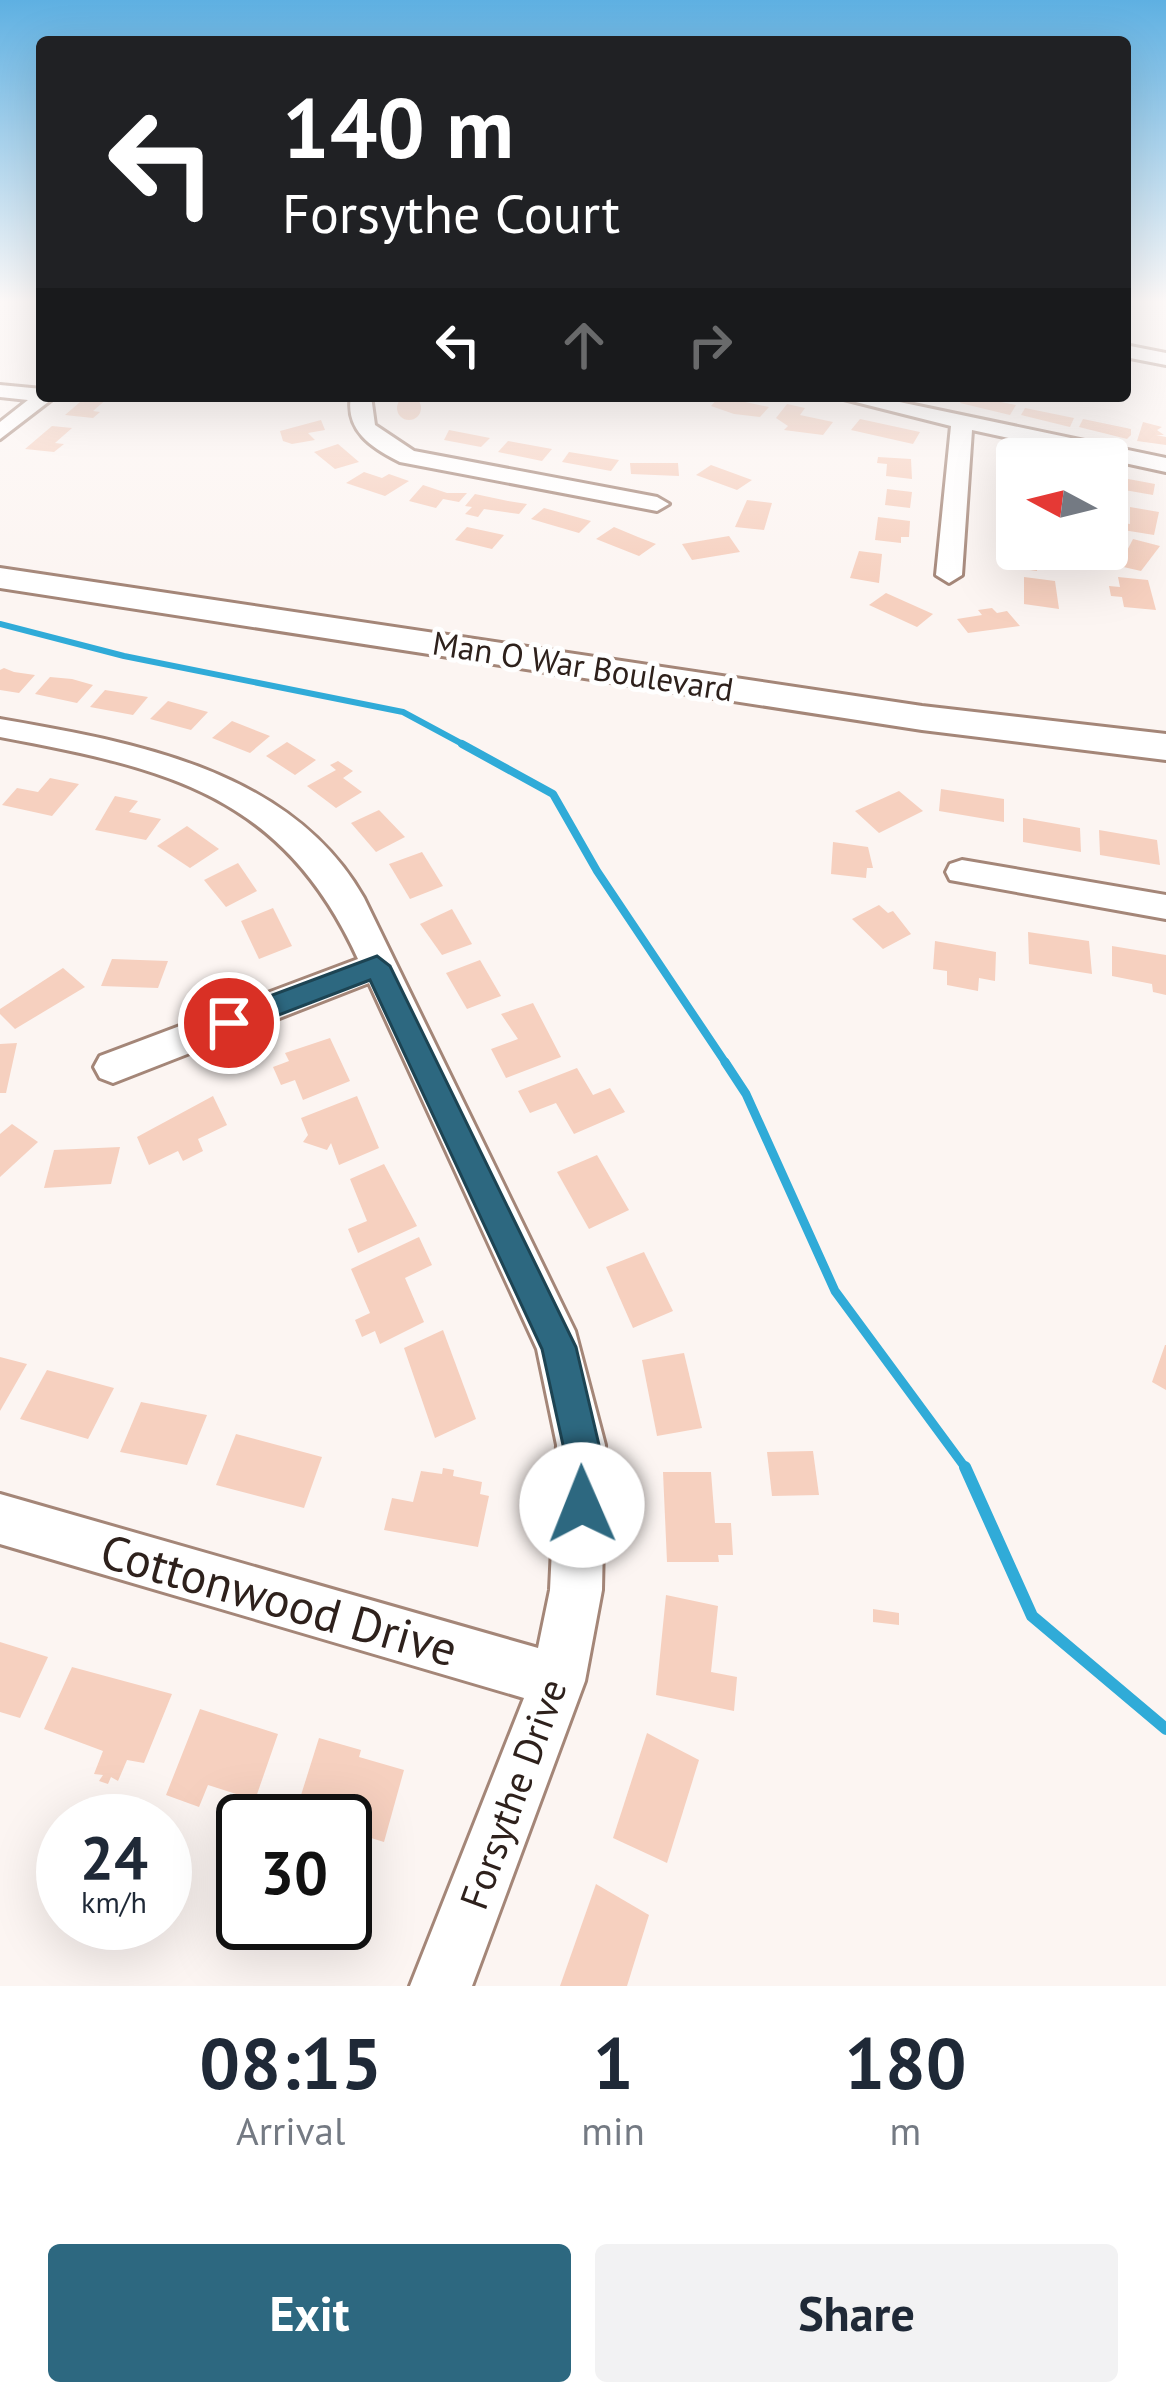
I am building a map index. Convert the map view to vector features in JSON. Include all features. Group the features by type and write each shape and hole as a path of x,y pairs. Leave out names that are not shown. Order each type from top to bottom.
{"main road":[{"name":"Man O War Boulevard","path":"0,557 987,704 1166,723"},
{"name":"Man O War Boulevard","path":"0,578 922,718 1166,747"}],"street":[{"path":"0,433 36,402"},
{"path":"359,402 364,428 381,444 408,457 657,504"},
{"path":"870,402 1166,465"},
{"path":"949,575 962,422"},
{"name":"Forsythe Drive","path":"4,734 162,759 252,803 318,861 347,898 559,1347 581,1445 576,1590 558,1682 441,1986"},
{"path":"962,872 1166,907"},
{"path":"113,1067 377,966"},
{"name":"Cottonwood Drive","path":"0,1519 558,1682"}],"building":[{"path":"80,402 103,402 93,411 100,412 93,418 65,415"},
{"path":"400,402 418,402 417,416 409,420 401,416"},
{"path":"745,402 769,407 760,417 711,406"},
{"path":"1001,402 1016,405 1010,415 960,403"},
{"path":"787,404 805,408 800,415 833,422 823,435 784,430 788,426 776,418"},
{"path":"1025,408 1074,418 1070,427 1021,415"},
{"path":"860,419 920,432 913,444 851,430"},
{"path":"1083,419 1131,429 1131,435 1123,438 1079,427"},
{"path":"321,420 325,430 308,433 315,440 283,441 280,431"},
{"path":"1143,422 1162,427 1157,430 1164,435 1156,435 1166,437 1166,445 1137,441"},
{"path":"52,426 72,428 55,443 64,444 54,452 25,449"},
{"path":"449,430 490,438 481,447 444,440"},
{"path":"508,441 552,449 542,461 498,452"},
{"path":"338,444 359,462 335,469 314,452"},
{"path":"569,452 619,460 611,471 562,462"},
{"path":"878,457 911,459 912,479 886,476 887,464 877,463"},
{"path":"630,463 678,463 679,476 631,474"},
{"path":"711,465 752,480 737,490 696,475"},
{"path":"364,472 409,481 385,496 346,483"},
{"path":"1128,479 1155,484 1153,495 1128,491"},
{"path":"423,485 467,493 459,502 443,499 436,508 409,501"},
{"path":"887,489 912,492 910,508 885,505"},
{"path":"475,494 527,504 519,514 484,509 478,517 465,514"},
{"path":"747,500 772,503 764,530 735,527"},
{"path":"1130,507 1159,512 1154,535 1128,531"},
{"path":"544,508 591,521 579,533 531,519"},
{"path":"878,517 910,521 909,537 901,537 901,543 875,540"},
{"path":"467,527 504,535 492,549 455,540"},
{"path":"614,527 656,544 639,556 596,539"},
{"path":"729,536 740,552 692,560 682,544"},
{"path":"1133,539 1160,546 1141,571 1128,568"},
{"path":"859,551 882,554 879,583 850,578"},
{"path":"1024,577 1055,581 1059,609 1024,604"},
{"path":"1118,577 1148,580 1156,610 1124,607 1122,597 1111,596 1109,586 1120,587"},
{"path":"886,593 933,614 917,627 869,605"},
{"path":"992,608 997,613 1007,611 1020,626 968,633 957,619 982,615 978,610"},
{"path":"4,668 35,675 19,693 0,690"},
{"path":"50,677 93,685 77,703 35,694"},
{"path":"105,690 148,697 133,715 90,707"},
{"path":"168,701 208,712 191,730 150,719"},
{"path":"232,721 270,736 250,753 212,738"},
{"path":"287,742 316,760 295,775 266,756"},
{"path":"338,761 353,771 343,778 362,792 336,808 307,786 336,770 330,765"},
{"path":"50,778 79,784 52,816 2,805 17,788 38,792"},
{"path":"941,789 1004,799 1004,822 939,811"},
{"path":"899,791 923,811 879,833 855,811"},
{"path":"115,796 138,801 129,812 161,819 146,840 95,830"},
{"path":"379,810 405,837 376,852 351,823"},
{"path":"1023,818 1080,828 1081,852 1023,842"},
{"path":"187,826 219,849 190,868 157,846"},
{"path":"1099,830 1157,840 1160,865 1100,855"},
{"path":"833,842 868,847 873,868 867,868 866,878 831,874"},
{"path":"422,852 443,886 410,899 389,864"},
{"path":"238,863 257,891 226,907 204,880"},
{"path":"879,905 888,913 893,911 911,934 883,949 852,919"},
{"path":"273,908 292,946 259,959 241,921"},
{"path":"452,909 472,944 442,955 420,924"},
{"path":"1028,932 1089,941 1092,974 1029,964"},
{"path":"935,941 996,952 995,981 979,978 978,991 947,985 947,971 933,969"},
{"path":"1112,946 1166,955 1166,995 1153,992 1152,984 1112,976"},
{"path":"112,959 168,961 158,988 101,986"},
{"path":"480,960 501,996 467,1009 446,973"},
{"path":"63,968 85,987 15,1029 0,1014 0,1009"},
{"path":"533,1003 561,1057 506,1078 491,1049 518,1039 501,1014"},
{"path":"330,1038 350,1081 303,1100 295,1080 281,1085 273,1067 289,1061 285,1053"},
{"path":"17,1043 6,1093 0,1093 0,1044"},
{"path":"577,1068 593,1095 610,1088 625,1112 574,1134 556,1103 530,1113 518,1091"},
{"path":"213,1096 227,1125 198,1139 203,1151 183,1161 178,1151 149,1165 137,1137"},
{"path":"357,1096 379,1148 339,1165 331,1143 327,1150 303,1142 308,1135 301,1118"},
{"path":"12,1124 38,1142 0,1177 0,1134"},
{"path":"120,1147 111,1184 44,1188 54,1150"},
{"path":"597,1155 629,1210 589,1229 557,1172"},
{"path":"384,1164 417,1226 358,1253 348,1229 367,1221 350,1179"},
{"path":"419,1237 432,1265 405,1278 424,1322 380,1344 375,1331 362,1337 355,1320 370,1313 351,1269"},
{"path":"644,1252 673,1311 633,1328 606,1267"},
{"path":"443,1330 476,1419 435,1438 404,1348"},
{"path":"1166,1345 1166,1390 1152,1382"},
{"path":"684,1353 702,1428 657,1436 642,1360"},
{"path":"0,1357 27,1364 0,1411"},
{"path":"47,1370 114,1388 88,1439 20,1419"},
{"path":"141,1402 207,1415 187,1465 120,1452"},
{"path":"236,1434 322,1457 304,1508 216,1485"},
{"path":"813,1451 819,1495 772,1496 767,1452"},
{"path":"443,1468 454,1470 453,1476 482,1482 480,1494 489,1496 478,1547 384,1530 392,1498 413,1502 421,1471 442,1474"},
{"path":"663,1472 711,1472 715,1523 731,1523 733,1555 718,1555 719,1562 667,1562"},
{"path":"666,1595 718,1606 711,1672 737,1677 734,1711 656,1695"},
{"path":"873,1609 899,1613 899,1625 873,1622"},
{"path":"0,1642 48,1657 20,1718 0,1712"},
{"path":"72,1667 172,1694 144,1763 127,1760 118,1781 111,1777 108,1784 99,1781 103,1775 94,1774 103,1751 44,1729"},
{"path":"200,1709 278,1734 257,1794 236,1794 208,1785 199,1807 192,1804 192,1794 166,1794"},
{"path":"647,1733 699,1760 667,1863 613,1838"},
{"path":"319,1738 361,1750 359,1757 404,1770 384,1842 372,1838 372,1794 301,1794"},
{"path":"596,1884 649,1915 627,1986 560,1986"}],"waterway":[{"path":"0,624 124,656 403,712 468,747"},
{"path":"462,744 553,794 597,871 725,1063"},
{"path":"725,1063 746,1094 835,1291 965,1468"},
{"path":"965,1468 1032,1616 1166,1729"}],"route":[{"path":"229,1023 377,966 559,1347 581,1445 582,1505"}]}
